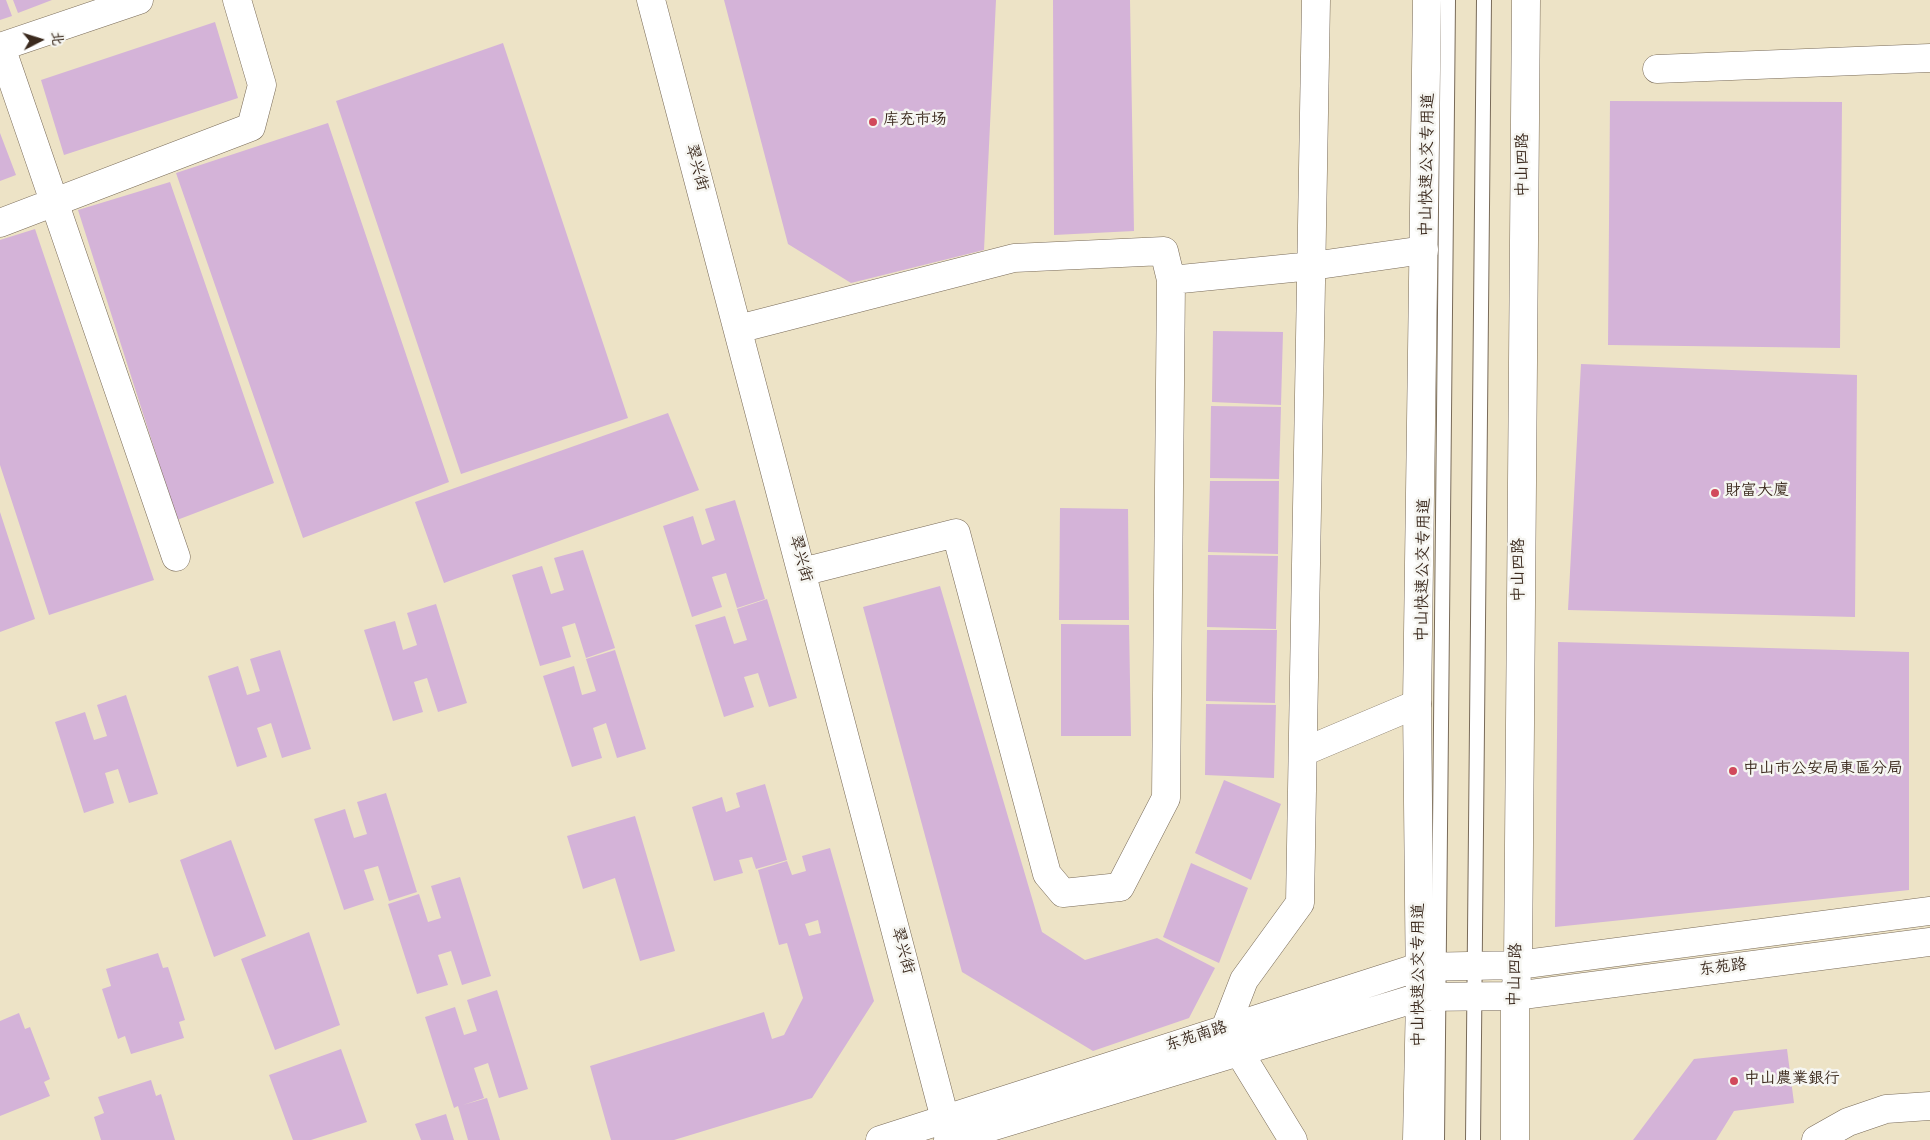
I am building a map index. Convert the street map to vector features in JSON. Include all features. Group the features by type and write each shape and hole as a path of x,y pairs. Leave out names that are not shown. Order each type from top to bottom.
{"street":[{"path":"139,0 0,47 176,557"},
{"path":"0,223 251,127 262,85 237,0"},
{"name":"翠兴街","path":"651,0 947,1130"},
{"path":"1293,1140 1225,1029 1244,980 1300,903 1316,0"},
{"path":"1417,1140 1430,996 1417,704 1427,0"},
{"name":"中山四路","path":"1515,1140 1526,0"},
{"path":"1656,69 1930,58"},
{"path":"1171,280 1312,266 1424,250"},
{"path":"738,329 1014,258 1164,251 1171,280 1166,798 1120,887 1063,893 1047,874 956,533 802,572"},
{"path":"1303,752 1417,704"},
{"name":"东苑路","path":"1518,965 1930,910"},
{"name":"东苑路","path":"1515,996 1930,942"},
{"name":"东苑南路","path":"947,1130 1225,1029 1428,967 1518,965"},
{"name":"东苑南路","path":"880,1140 947,1130 1239,1052 1430,996 1515,996"},
{"path":"1816,1140 1848,1122 1886,1109 1930,1106"}],"lane":[{"name":"中山快速公交专用道","path":"1428,967 1448,0"},
{"path":"1473,1140 1484,0"},
{"name":"中山快速公交专用道","path":"1430,996 1438,1140"}],"building":[{"path":"0,0 6,0 12,16 0,20"},
{"path":"13,0 52,0 18,13"},
{"name":"库充市场","path":"724,0 996,0 984,250 851,283 788,244"},
{"path":"1053,0 1130,0 1134,231 1054,235"},
{"path":"215,22 238,98 64,155 41,80"},
{"path":"503,43 628,418 461,474 336,101"},
{"path":"1610,101 1842,102 1840,348 1608,345"},
{"path":"328,123 449,482 303,538 176,173"},
{"path":"0,133 16,175 0,181"},
{"path":"170,182 274,483 177,520 78,210"},
{"path":"35,229 154,580 49,615 0,465 0,240"},
{"path":"1213,331 1283,332 1281,405 1212,402"},
{"name":"財富大廈","path":"1581,364 1857,375 1855,617 1568,610"},
{"path":"1211,406 1281,407 1279,479 1210,478"},
{"path":"668,413 699,490 444,583 415,502"},
{"path":"1210,481 1279,481 1278,554 1208,552"},
{"path":"735,500 765,599 737,608 726,573 712,577 722,607 692,617 663,526 693,516 702,545 715,540 705,509"},
{"path":"1060,508 1128,509 1129,620 1059,620"},
{"path":"0,512 35,619 0,632"},
{"path":"583,550 615,648 586,658 575,623 562,627 571,657 540,666 512,575 542,566 551,594 564,590 554,558"},
{"path":"1208,555 1278,556 1276,629 1207,627"},
{"path":"940,586 1042,932 1085,960 1157,938 1215,968 1189,1018 1093,1051 962,972 863,607"},
{"path":"767,599 797,698 769,707 758,673 744,677 754,707 724,717 695,625 725,616 734,644 747,640 737,609"},
{"path":"436,604 467,703 438,712 427,678 414,682 423,712 393,721 364,630 395,621 403,650 417,645 407,613"},
{"path":"1061,624 1129,625 1131,736 1061,736"},
{"path":"1207,630 1277,630 1275,703 1206,701"},
{"name":"中山市公安局東區分局","path":"1558,642 1909,652 1909,890 1555,927"},
{"path":"280,650 311,749 282,758 271,723 257,728 267,757 237,767 208,676 238,666 247,695 260,691 250,659"},
{"path":"615,650 646,749 617,758 606,723 593,728 602,758 572,767 543,676 574,666 582,695 596,691 586,659"},
{"path":"126,695 158,794 129,803 118,769 105,773 114,803 84,813 55,722 85,712 94,740 107,736 97,705"},
{"path":"1206,704 1276,705 1274,778 1205,775"},
{"path":"1224,780 1281,804 1251,880 1195,853"},
{"path":"765,784 787,860 756,869 752,857 739,860 743,873 714,881 692,807 722,797 726,812 740,807 736,793"},
{"path":"386,793 417,892 389,901 378,866 364,870 374,900 344,910 314,819 345,809 354,838 367,834 357,802"},
{"path":"635,816 675,951 640,961 615,878 583,889 567,836"},
{"path":"231,840 266,936 214,957 180,860"},
{"path":"830,848 874,1001 812,1098 674,1140 611,1140 590,1066 764,1012 772,1039 784,1035 803,998 787,943 779,945 758,870 787,861 792,875 806,871 802,856","holes":["818,920 821,933 809,936 805,924"]},
{"path":"1191,863 1248,888 1219,963 1163,937"},
{"path":"460,877 491,976 462,985 451,951 438,955 448,985 417,994 388,904 419,894 428,922 441,918 431,886"},
{"path":"309,932 340,1025 275,1050 241,959"},
{"path":"158,953 163,968 168,967 185,1020 179,1022 184,1038 131,1054 125,1036 118,1039 102,989 111,986 106,969"},
{"path":"497,990 528,1089 499,1098 488,1063 474,1068 484,1098 463,1105 487,1098 500,1140 468,1140 458,1106 454,1108 425,1017 455,1007 464,1035 477,1031 467,1000"},
{"path":"19,1013 25,1029 30,1027 50,1079 44,1082 50,1096 0,1116 0,1021"},
{"path":"341,1049 367,1122 311,1140 293,1140 269,1075"},
{"name":"中山農業銀行","path":"1787,1049 1794,1103 1734,1111 1716,1140 1633,1140 1694,1059"},
{"path":"151,1080 156,1096 161,1094 175,1140 101,1140 94,1117 104,1113 98,1097"},
{"path":"446,1114 454,1140 421,1140 415,1124"}],"place":[{"name":"库充市场","path":"873,122"},
{"name":"財富大廈","path":"1715,493"},
{"name":"中山市公安局東區分局","path":"1733,771"},
{"name":"中山農業銀行","path":"1734,1081"}]}
